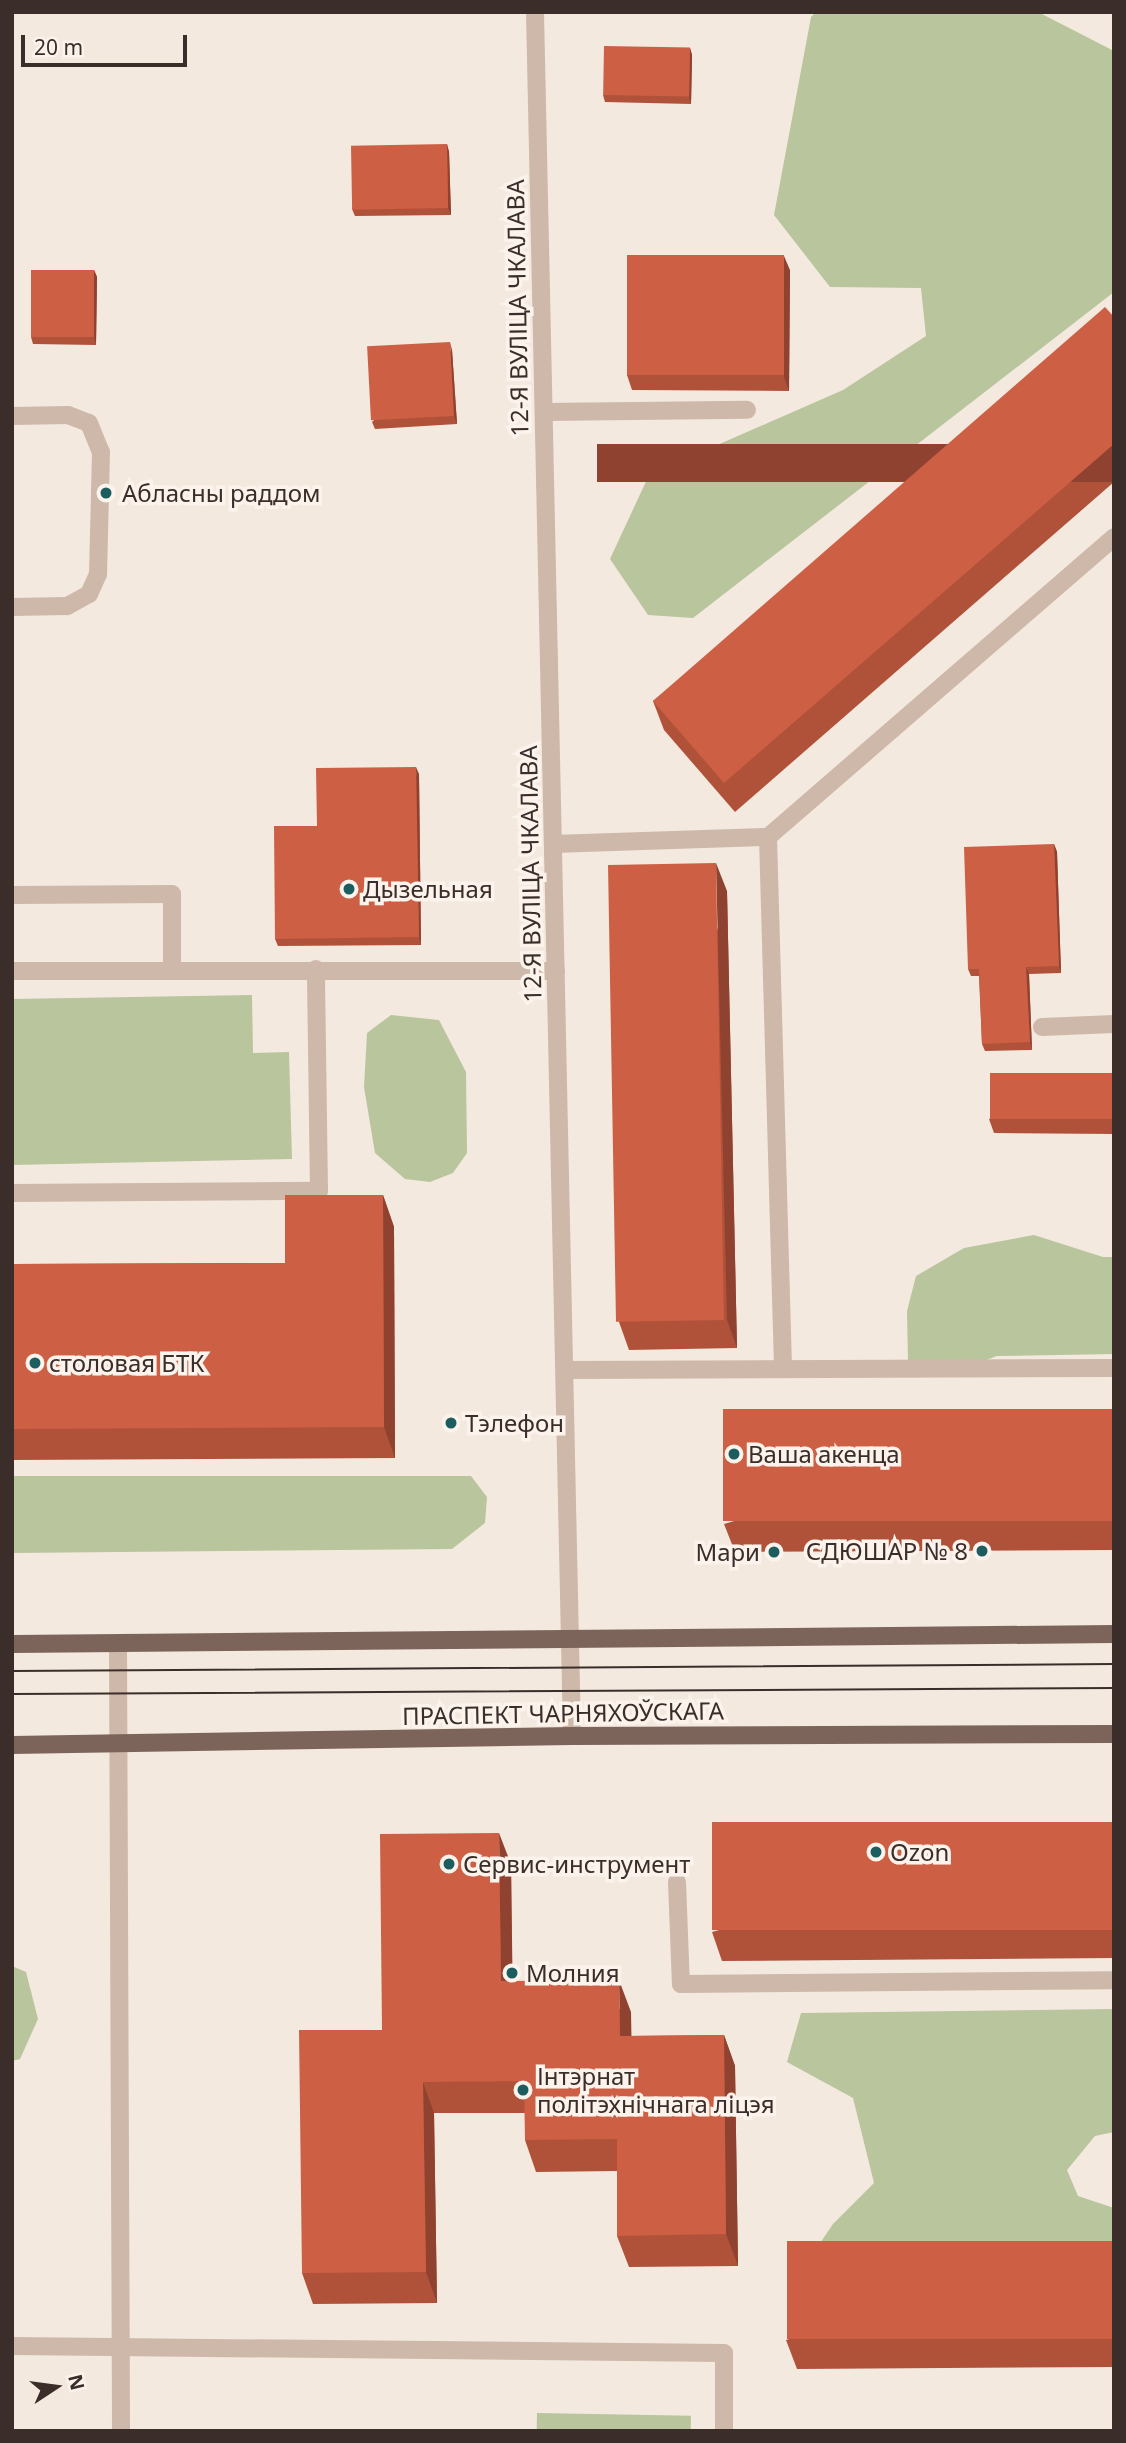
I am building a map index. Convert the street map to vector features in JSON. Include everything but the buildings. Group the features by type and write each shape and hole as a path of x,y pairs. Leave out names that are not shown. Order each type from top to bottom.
{"main road":[{"path":"12,1644 1114,1634"},
{"name":"ПРАСПЕКТ ЧАРНЯХОЎСКАГА","path":"12,1745 572,1736 1114,1734"}],"street":[{"name":"12-Я ВУЛІЦА ЧКАЛАВА","path":"535,12 572,1736"},
{"path":"544,412 747,410"},
{"path":"12,416 68,415 89,423 101,452 98,574 89,594 67,606 12,607"},
{"path":"553,844 582,846 768,838 1114,537"},
{"path":"768,838 783,1369"},
{"path":"13,895 172,894 172,970"},
{"path":"12,1193 319,1192 316,969"},
{"path":"12,971 556,971"},
{"path":"1042,1027 1114,1024"},
{"path":"565,1370 1114,1368"},
{"path":"118,1644 121,2431"},
{"path":"677,1882 681,1984 1114,1980"},
{"path":"12,2346 724,2353 724,2431"}],"green space":[{"path":"816,12 1038,12 1114,51 1114,292 693,618 648,615 610,559 649,475 843,390 926,336 921,288 830,287 774,215 811,17"},
{"path":"252,995 253,1053 289,1052 292,1159 12,1165 12,999"},
{"path":"391,1015 439,1020 466,1072 467,1153 453,1173 430,1182 405,1179 375,1153 364,1087 367,1033"},
{"path":"1034,1235 1103,1257 1114,1257 1114,1354 997,1356 941,1377 908,1362 907,1311 916,1276 964,1248"},
{"path":"12,1476 471,1476 487,1497 485,1523 452,1549 12,1553"},
{"path":"12,1966 26,1972 38,2019 20,2059 12,2061"},
{"path":"1114,2009 1114,2132 1095,2136 1067,2170 1078,2196 1114,2208 1114,2256 810,2258 833,2224 874,2183 853,2098 787,2062 801,2013"},
{"path":"537,2413 691,2416 691,2431 537,2431"}],"tram line":[{"path":"12,1671 1114,1664"},
{"path":"12,1694 1114,1688"}],"place":[{"name":"Абласны раддом","path":"106,493"},
{"name":"Дызельная","path":"349,889"},
{"name":"столовая БТК","path":"35,1363"},
{"name":"Тэлефон","path":"451,1423"},
{"name":"Ваша акенца","path":"734,1454"},
{"name":"СДЮШАР № 8","path":"982,1551"},
{"name":"Мари","path":"774,1552"},
{"name":"Ozon","path":"876,1852"},
{"name":"Сервис-инструмент","path":"449,1864"},
{"name":"Молния","path":"512,1973"},
{"name":"Інтэрнат політэхнічнага ліцэя","path":"523,2090"}]}
